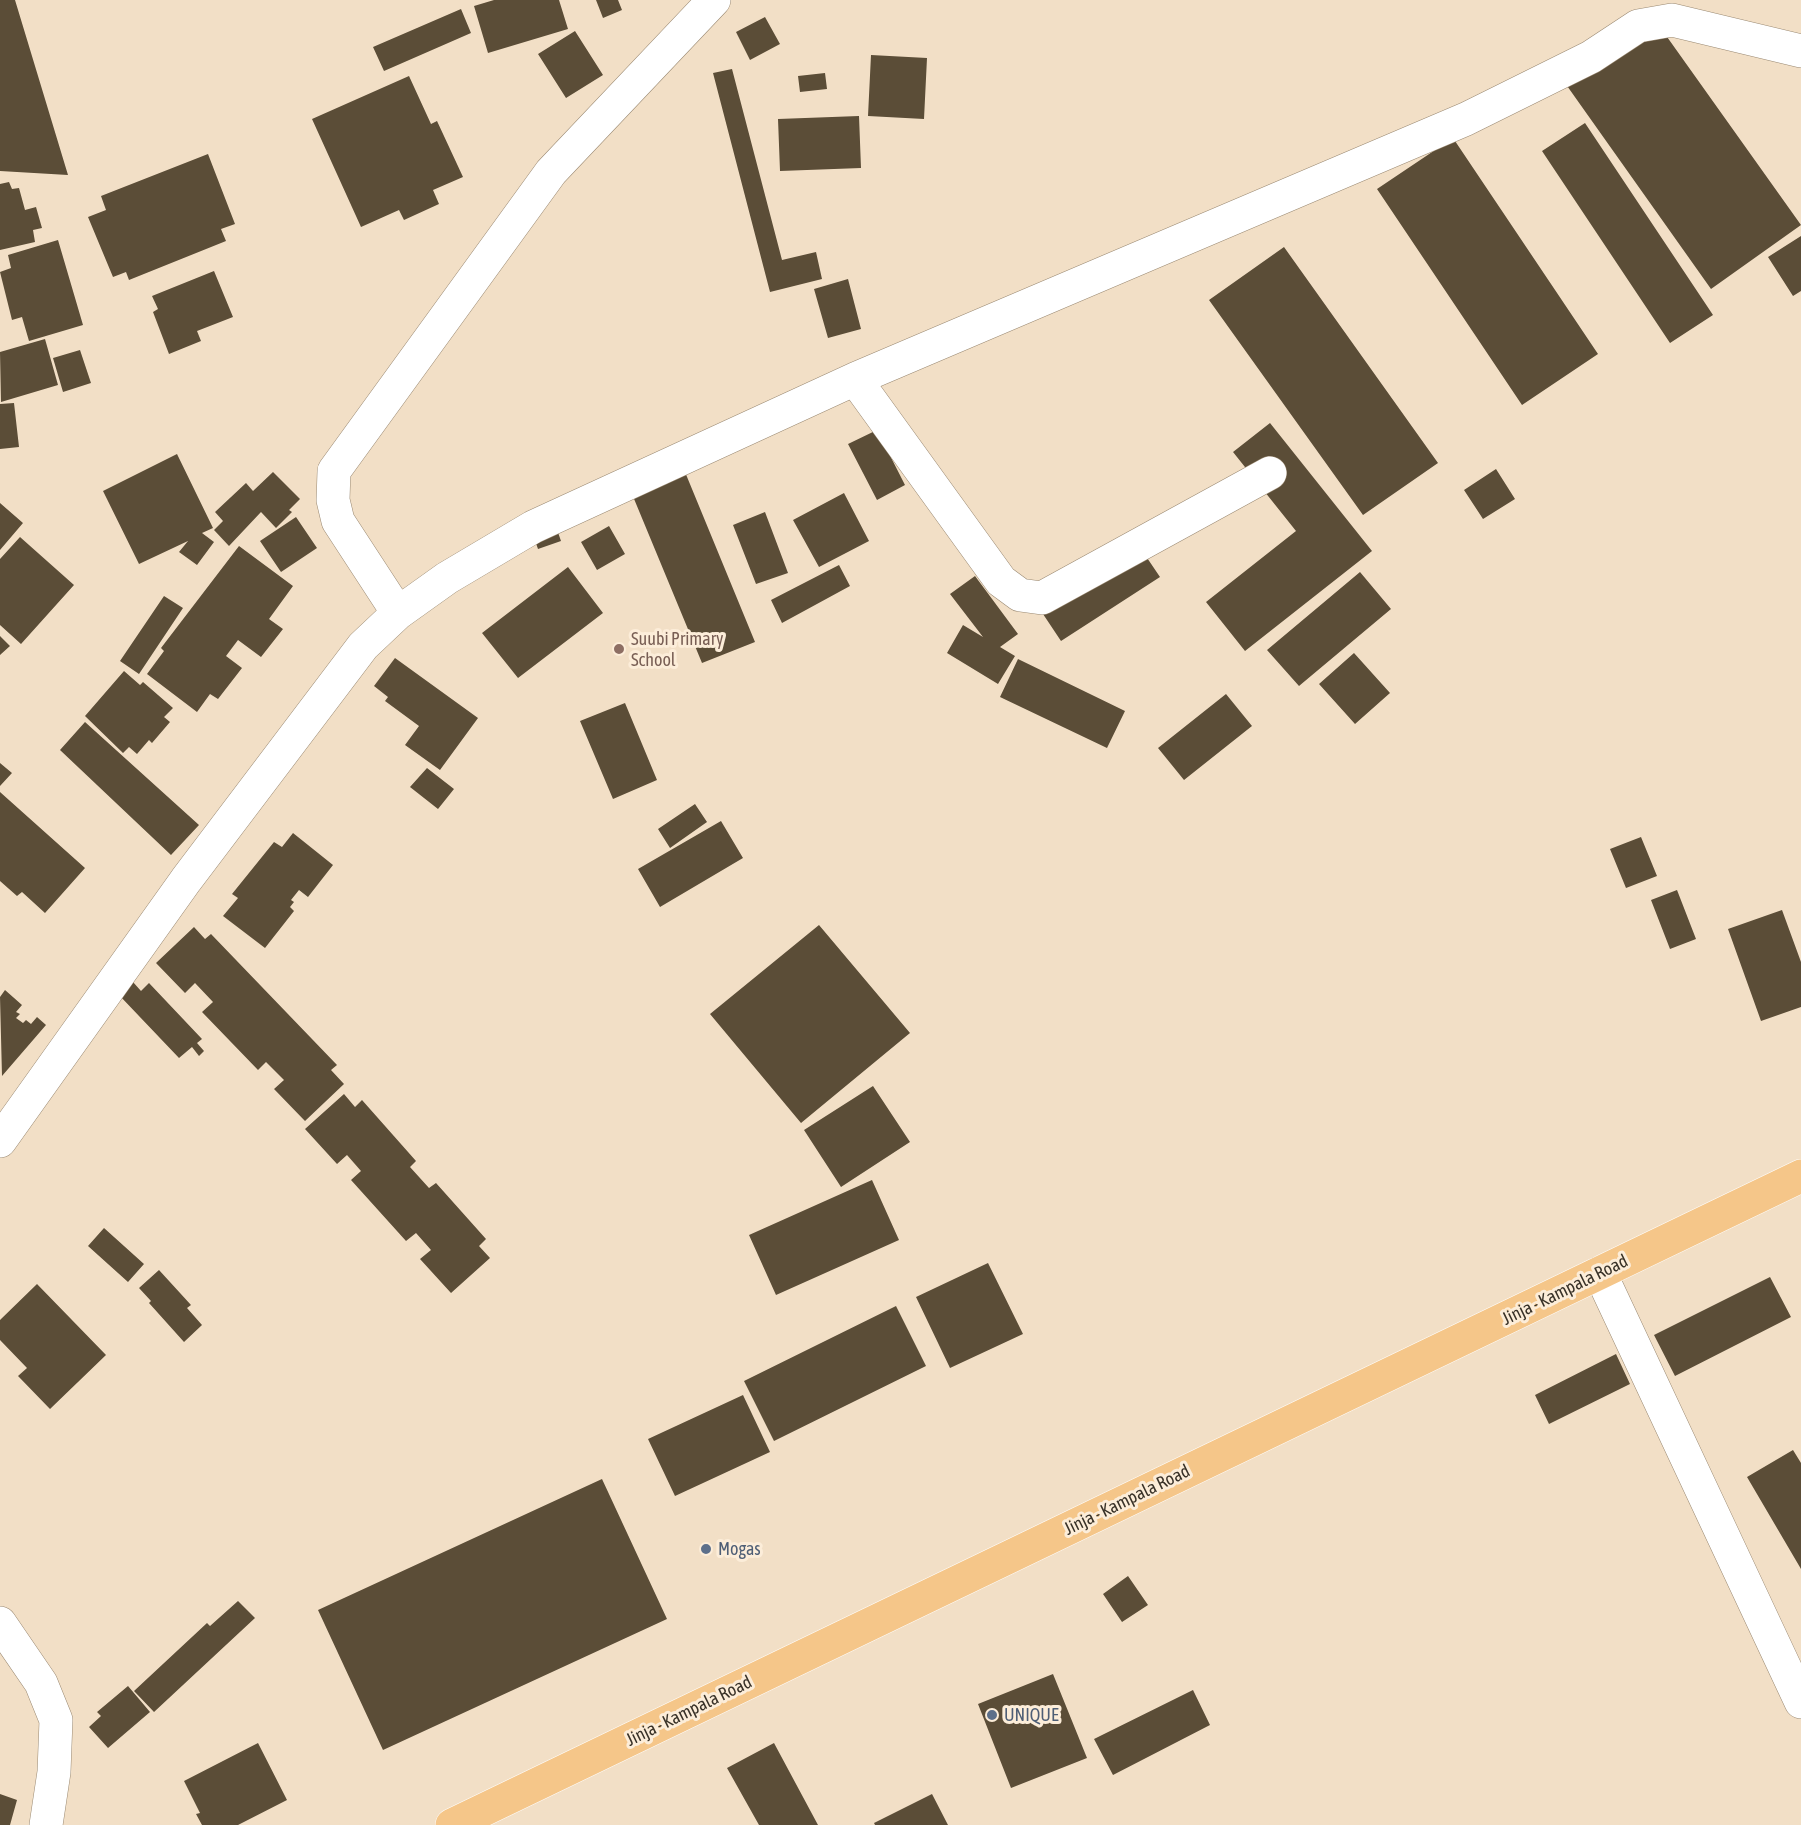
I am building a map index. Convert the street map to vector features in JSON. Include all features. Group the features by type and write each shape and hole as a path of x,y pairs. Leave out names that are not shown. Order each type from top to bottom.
{"highway":[{"name":"Jinja - Kampala Road","path":"452,1825 1801,1176"}],"street":[{"path":"398,613 338,521 333,500 334,471 550,172 714,0"},
{"path":"0,1141 186,880 363,646 398,613 447,578 533,527 855,379 1466,119 1591,57 1638,26 1672,20 1801,51"},
{"path":"855,379 1001,581 1020,595 1042,598 1270,473"},
{"path":"1600,1273 1801,1702"},
{"path":"0,1623 41,1683 56,1720 54,1772 46,1825"}],"building":[{"path":"0,0 15,0 68,175 0,171"},
{"path":"494,0 559,0 568,29 488,53 474,6"},
{"path":"596,0 618,0 622,10 603,18"},
{"path":"461,9 471,33 384,71 373,47"},
{"path":"765,17 780,44 750,60 736,32"},
{"path":"1655,20 1801,225 1711,289 1565,83"},
{"path":"575,31 603,75 566,98 538,54"},
{"path":"871,55 927,58 924,119 868,116"},
{"path":"732,69 782,260 816,252 822,279 770,292 713,73"},
{"path":"825,73 827,89 800,92 798,76"},
{"path":"409,76 431,124 437,121 463,177 433,190 439,204 404,220 399,210 361,227 312,119"},
{"path":"859,116 861,168 780,171 778,119"},
{"path":"1585,123 1713,315 1670,343 1542,151"},
{"path":"1453,138 1598,354 1522,405 1377,189"},
{"path":"208,154 235,224 221,229 226,241 129,280 126,272 113,277 88,217 106,210 101,196"},
{"path":"9,182 12,189 19,188 25,210 36,207 42,228 33,230 35,242 0,250 0,184"},
{"path":"1801,236 1801,291 1793,296 1768,257"},
{"path":"58,240 83,325 29,341 22,317 12,320 0,272 11,268 8,255"},
{"path":"1284,247 1438,463 1363,515 1209,300"},
{"path":"214,271 233,317 197,331 201,341 169,354 153,312 158,309 152,296"},
{"path":"848,279 861,329 828,338 814,289"},
{"path":"45,339 58,385 1,402 0,352"},
{"path":"80,350 91,383 63,392 53,358"},
{"path":"14,403 19,447 0,449 0,404"},
{"path":"1270,423 1372,551 1245,651 1206,602 1296,531 1233,452"},
{"path":"877,430 905,485 877,500 848,444"},
{"path":"177,454 213,528 202,533 214,542 197,565 179,552 188,541 139,564 103,491"},
{"path":"1496,469 1515,499 1483,519 1464,490"},
{"path":"273,472 300,499 289,510 292,512 276,528 261,512 229,546 214,530 223,521 215,512 246,483 253,491"},
{"path":"685,472 755,642 702,663 632,494"},
{"path":"844,493 869,541 819,567 793,520"},
{"path":"0,503 23,523 0,550"},
{"path":"765,512 788,573 756,584 733,525"},
{"path":"296,517 317,548 281,572 260,541"},
{"path":"553,518 561,541 538,549 530,526"},
{"path":"609,526 625,554 597,570 581,542"},
{"path":"20,537 74,585 21,644 0,625 0,559"},
{"path":"1137,543 1160,577 1061,641 1039,608"},
{"path":"239,546 293,586 269,619 283,629 261,657 238,640 226,656 242,668 218,699 210,694 197,712 147,674 164,651 161,648"},
{"path":"839,565 850,586 782,623 771,600"},
{"path":"568,567 603,613 518,678 482,633"},
{"path":"1360,572 1391,609 1299,686 1267,650"},
{"path":"975,576 1018,634 1000,647 1015,656 998,684 947,653 963,625 983,637 950,594"},
{"path":"164,596 183,608 139,674 120,661"},
{"path":"0,636 10,646 0,655"},
{"path":"1354,653 1390,693 1355,724 1319,684"},
{"path":"395,658 478,718 440,770 405,745 419,726 385,701 388,697 374,686"},
{"path":"1018,659 1125,711 1107,748 1000,697"},
{"path":"124,671 140,685 143,682 173,708 164,717 170,722 152,743 149,740 137,754 129,747 123,753 85,716"},
{"path":"1226,694 1252,726 1184,780 1158,748"},
{"path":"625,703 657,780 613,799 580,721"},
{"path":"85,722 199,825 171,855 60,750"},
{"path":"0,763 12,773 0,786"},
{"path":"427,768 454,789 438,809 410,787"},
{"path":"0,792 85,868 45,913 22,892 17,896 0,881"},
{"path":"695,804 707,822 670,848 658,829"},
{"path":"721,821 743,858 660,907 638,869"},
{"path":"293,833 333,865 308,897 299,890 291,900 294,902 290,907 294,911 265,948 223,916 238,898 232,894 274,842 282,847"},
{"path":"1641,837 1657,876 1626,888 1610,849"},
{"path":"1677,890 1696,939 1670,949 1651,900"},
{"path":"1782,910 1801,962 1801,1007 1761,1021 1728,929"},
{"path":"819,925 910,1033 801,1123 710,1014"},
{"path":"194,927 205,939 211,934 337,1065 331,1070 344,1084 305,1121 274,1089 284,1080 266,1062 258,1070 202,1012 213,1002 195,983 185,993 156,963"},
{"path":"133,982 141,991 149,983 202,1039 197,1043 204,1051 199,1056 192,1047 179,1058 119,995"},
{"path":"5,990 22,1005 16,1012 20,1014 16,1018 23,1023 26,1020 31,1024 37,1017 46,1025 2,1076 0,997"},
{"path":"873,1086 910,1142 841,1187 804,1130"},
{"path":"344,1094 355,1107 362,1100 416,1161 410,1167 429,1188 436,1183 486,1239 479,1246 490,1258 451,1293 420,1259 431,1250 416,1233 406,1241 351,1180 361,1171 347,1155 337,1164 305,1129"},
{"path":"872,1180 899,1240 776,1295 749,1235"},
{"path":"104,1228 144,1264 128,1282 88,1246"},
{"path":"988,1263 1023,1334 950,1368 916,1297"},
{"path":"159,1270 191,1305 187,1308 202,1325 184,1342 149,1303 151,1301 139,1288"},
{"path":"1770,1277 1791,1317 1675,1376 1654,1335"},
{"path":"37,1284 106,1355 50,1409 18,1376 27,1368 0,1340 0,1320"},
{"path":"896,1306 926,1366 774,1441 744,1381"},
{"path":"1616,1354 1630,1384 1549,1424 1535,1395"},
{"path":"743,1395 770,1452 675,1496 648,1439"},
{"path":"1793,1450 1801,1463 1801,1569 1747,1477"},
{"path":"602,1479 667,1619 383,1750 318,1610"},
{"path":"1128,1576 1148,1605 1122,1622 1103,1594"},
{"path":"238,1601 255,1618 154,1712 134,1691 207,1623 210,1626"},
{"path":"1053,1674 1087,1758 1011,1788 978,1704"},
{"path":"128,1686 150,1712 108,1748 89,1727 101,1716 97,1712"},
{"path":"1193,1690 1210,1725 1113,1775 1094,1739"},
{"path":"258,1743 287,1800 238,1825 202,1825 196,1814 200,1813 184,1781"},
{"path":"774,1743 818,1825 759,1825 727,1768"},
{"path":"0,1794 17,1800 10,1825 0,1825"},
{"path":"932,1794 948,1825 875,1825 874,1823"}],"place":[{"name":"Suubi Primary School","path":"619,649"},
{"name":"Mogas","path":"706,1549"},
{"name":"UNIQUE","path":"992,1715"}]}
